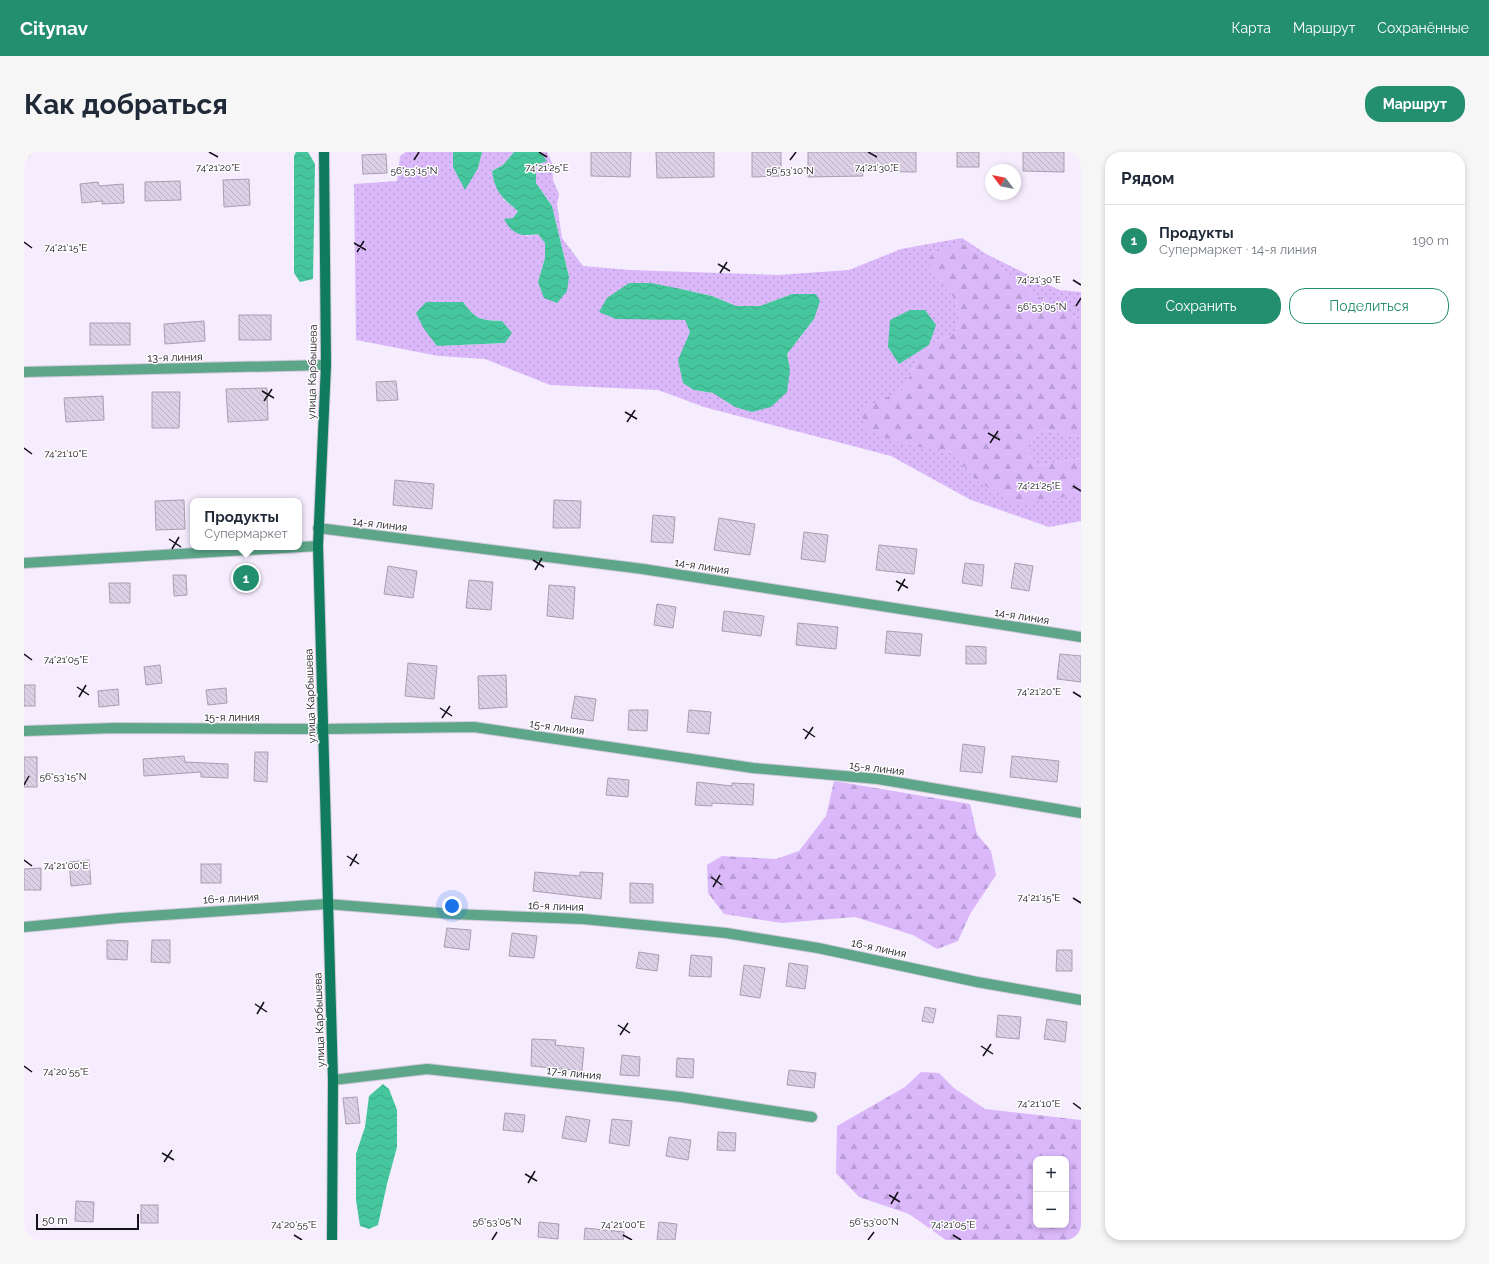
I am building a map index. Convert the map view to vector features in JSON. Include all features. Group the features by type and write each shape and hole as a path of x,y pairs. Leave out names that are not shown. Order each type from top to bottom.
{"main road":[{"name":"улица Карбышева","path":"324,152 326,365 318,546 333,1080 332,1240"}],"street":[{"name":"13-я линия","path":"24,372 326,365"},
{"name":"14-я линия","path":"318,528 643,569 1081,637"},
{"path":"302,547 318,546"},
{"path":"24,563 249,550"},
{"name":"15-я линия","path":"24,732 114,728 324,729 474,727 753,768 878,779 1081,813"},
{"name":"16-я линия","path":"24,927 134,916 327,904 452,914 583,919 726,934 818,948 977,982 1081,1000"},
{"name":"17-я линия","path":"333,1080 427,1069 681,1097 812,1117"}],"green space":[{"path":"406,152 453,152 453,167 478,168 482,152 514,152 503,165 492,171 503,199 518,211 513,218 526,236 538,234 545,243 545,258 538,282 569,277 552,206 536,183 536,165 546,161 540,152 547,152 552,163 553,180 559,194 557,204 562,238 583,266 630,270 778,275 849,270 901,249 962,238 986,254 1059,290 1081,292 1081,320 1046,301 990,260 960,242 930,272 956,300 960,321 954,333 929,345 916,362 904,389 888,398 934,448 951,452 977,481 1081,494 1081,521 1049,527 971,500 891,456 704,407 658,390 550,385 485,359 439,356 356,340 354,184 397,181 400,156","holes":["681,289 712,296 736,306 760,306 792,294 814,319 787,354 790,370 735,407 713,393 694,390 690,331 685,320 665,319","463,302 476,316 480,318 502,321 505,343 437,346"]},
{"path":"960,242 990,260 1046,301 1081,320 1081,437 1041,430 1027,448 1035,466 1081,458 1081,494 1018,505 977,481 951,452 902,444 867,430 860,410 904,389 916,362 929,345 954,333 960,321 956,300 930,272 931,255"},
{"path":"1041,430 1081,437 1081,458 1035,466 1027,448"},
{"path":"834,781 970,804 977,834 991,851 996,875 970,914 958,941 937,949 913,935 855,917 782,923 724,914 708,893 707,865 722,856 776,859 799,851 826,816"},
{"path":"921,1072 939,1073 954,1088 985,1109 1081,1120 1081,1240 946,1240 909,1214 859,1197 836,1173 837,1126 905,1087"}],"water":[{"path":"296,152 308,152 315,164 313,279 300,282 294,273 294,156"},
{"path":"453,152 482,152 478,168 465,190 453,167"},
{"path":"514,152 540,152 547,161 536,165 536,183 552,206 569,277 567,291 557,303 544,298 538,282 545,258 545,243 538,234 522,235 514,231 504,219 513,218 518,211 500,194 495,184 492,171 503,165"},
{"path":"629,283 651,283 681,289 712,296 736,306 760,306 792,294 816,294 820,301 814,319 787,354 790,370 787,392 771,407 752,412 735,407 713,393 694,390 683,383 678,360 690,332 685,320 616,319 599,312 607,298"},
{"path":"426,302 463,302 476,316 489,320 502,321 512,333 505,343 437,346 424,329 416,313"},
{"path":"910,310 925,310 936,325 929,345 899,364 888,347 890,320"},
{"path":"383,1084 389,1089 397,1110 397,1147 378,1225 369,1229 360,1226 356,1200 356,1154 365,1127 369,1096"}],"building":[{"path":"591,152 631,152 630,177 591,176"},
{"path":"656,152 714,152 714,177 657,178"},
{"path":"752,152 781,152 781,176 752,177"},
{"path":"808,152 916,152 916,172 862,171 863,176 808,177"},
{"path":"957,152 979,152 979,167 957,167"},
{"path":"1023,152 1064,152 1064,172 1023,171"},
{"path":"386,154 387,173 363,174 362,155"},
{"path":"249,179 250,205 224,207 223,180"},
{"path":"180,181 181,200 145,201 145,182"},
{"path":"98,182 99,186 123,184 124,203 102,204 102,201 82,203 80,184"},
{"path":"239,315 271,315 271,340 239,340"},
{"path":"204,321 205,341 165,344 164,324"},
{"path":"90,323 130,323 130,345 90,345"},
{"path":"396,381 398,400 377,401 376,382"},
{"path":"267,388 268,420 228,422 226,389"},
{"path":"152,392 180,392 179,428 152,428"},
{"path":"103,396 104,420 66,422 64,398"},
{"path":"395,480 434,484 432,509 393,505"},
{"path":"184,500 185,529 156,530 155,501"},
{"path":"554,500 581,501 580,528 553,528"},
{"path":"653,515 675,517 673,543 651,542"},
{"path":"719,518 755,524 750,555 714,550"},
{"path":"804,532 828,535 825,562 801,559"},
{"path":"879,545 917,549 914,574 876,570"},
{"path":"965,563 984,565 982,586 962,583"},
{"path":"1015,563 1033,566 1029,591 1011,588"},
{"path":"388,566 417,571 413,598 384,594"},
{"path":"238,569 255,569 256,585 239,586"},
{"path":"173,575 186,575 187,595 174,596"},
{"path":"469,580 493,582 491,610 466,608"},
{"path":"109,583 130,583 130,603 110,603"},
{"path":"549,585 575,587 573,619 547,616"},
{"path":"657,604 676,607 673,628 654,625"},
{"path":"724,611 764,616 761,636 722,631"},
{"path":"798,623 838,627 836,649 796,645"},
{"path":"887,631 922,634 920,656 885,653"},
{"path":"966,646 986,647 986,664 966,664"},
{"path":"1060,654 1081,656 1081,682 1057,679"},
{"path":"408,663 437,666 434,699 405,696"},
{"path":"160,665 162,683 146,685 144,667"},
{"path":"506,675 507,707 479,709 478,676"},
{"path":"24,685 35,685 35,706 24,706"},
{"path":"226,688 227,703 208,705 206,690"},
{"path":"118,689 119,705 99,707 98,691"},
{"path":"575,696 596,699 593,721 571,718"},
{"path":"629,710 648,710 647,731 628,730"},
{"path":"689,710 711,712 709,734 687,732"},
{"path":"963,744 985,747 982,773 960,771"},
{"path":"255,752 268,752 267,782 254,781"},
{"path":"184,756 185,762 228,764 228,778 201,777 201,772 144,776 143,759"},
{"path":"1012,756 1059,761 1057,782 1010,777"},
{"path":"24,757 37,757 37,787 24,787"},
{"path":"608,778 629,780 628,797 606,795"},
{"path":"697,782 732,786 732,783 754,784 753,805 712,803 712,806 695,805"},
{"path":"89,860 91,884 71,886 69,862"},
{"path":"201,864 221,864 221,883 201,883"},
{"path":"41,868 41,890 24,890 24,869"},
{"path":"535,872 580,876 580,872 603,873 601,899 533,891"},
{"path":"630,883 653,884 653,903 630,903"},
{"path":"447,928 471,930 469,950 444,947"},
{"path":"512,933 537,936 534,958 509,956"},
{"path":"107,940 128,941 127,960 107,959"},
{"path":"152,940 170,940 170,963 151,962"},
{"path":"1057,950 1072,950 1072,971 1056,971"},
{"path":"639,952 659,955 657,971 636,968"},
{"path":"691,955 712,957 711,977 689,976"},
{"path":"789,963 808,966 805,989 786,986"},
{"path":"744,965 765,968 760,998 740,995"},
{"path":"925,1007 936,1009 933,1023 922,1021"},
{"path":"998,1015 1021,1017 1019,1039 996,1037"},
{"path":"1047,1019 1067,1022 1065,1042 1044,1039"},
{"path":"532,1039 556,1040 555,1045 584,1048 582,1071 531,1066"},
{"path":"622,1055 640,1057 639,1076 620,1075"},
{"path":"677,1058 694,1059 693,1078 676,1077"},
{"path":"789,1070 816,1073 814,1088 787,1085"},
{"path":"357,1097 360,1123 346,1124 343,1098"},
{"path":"505,1113 525,1115 523,1132 503,1130"},
{"path":"566,1116 590,1120 586,1142 562,1138"},
{"path":"612,1119 632,1121 629,1146 609,1143"},
{"path":"718,1132 736,1133 735,1151 717,1150"},
{"path":"669,1137 691,1140 688,1160 666,1156"},
{"path":"76,1201 94,1202 93,1222 75,1221"},
{"path":"141,1205 158,1205 158,1223 141,1223"},
{"path":"539,1222 559,1224 558,1239 538,1237"},
{"path":"659,1222 677,1224 675,1240 657,1240"},
{"path":"585,1228 624,1232 623,1240 584,1240"}],"place":[{"name":"Продукты","path":"246,578"}]}
